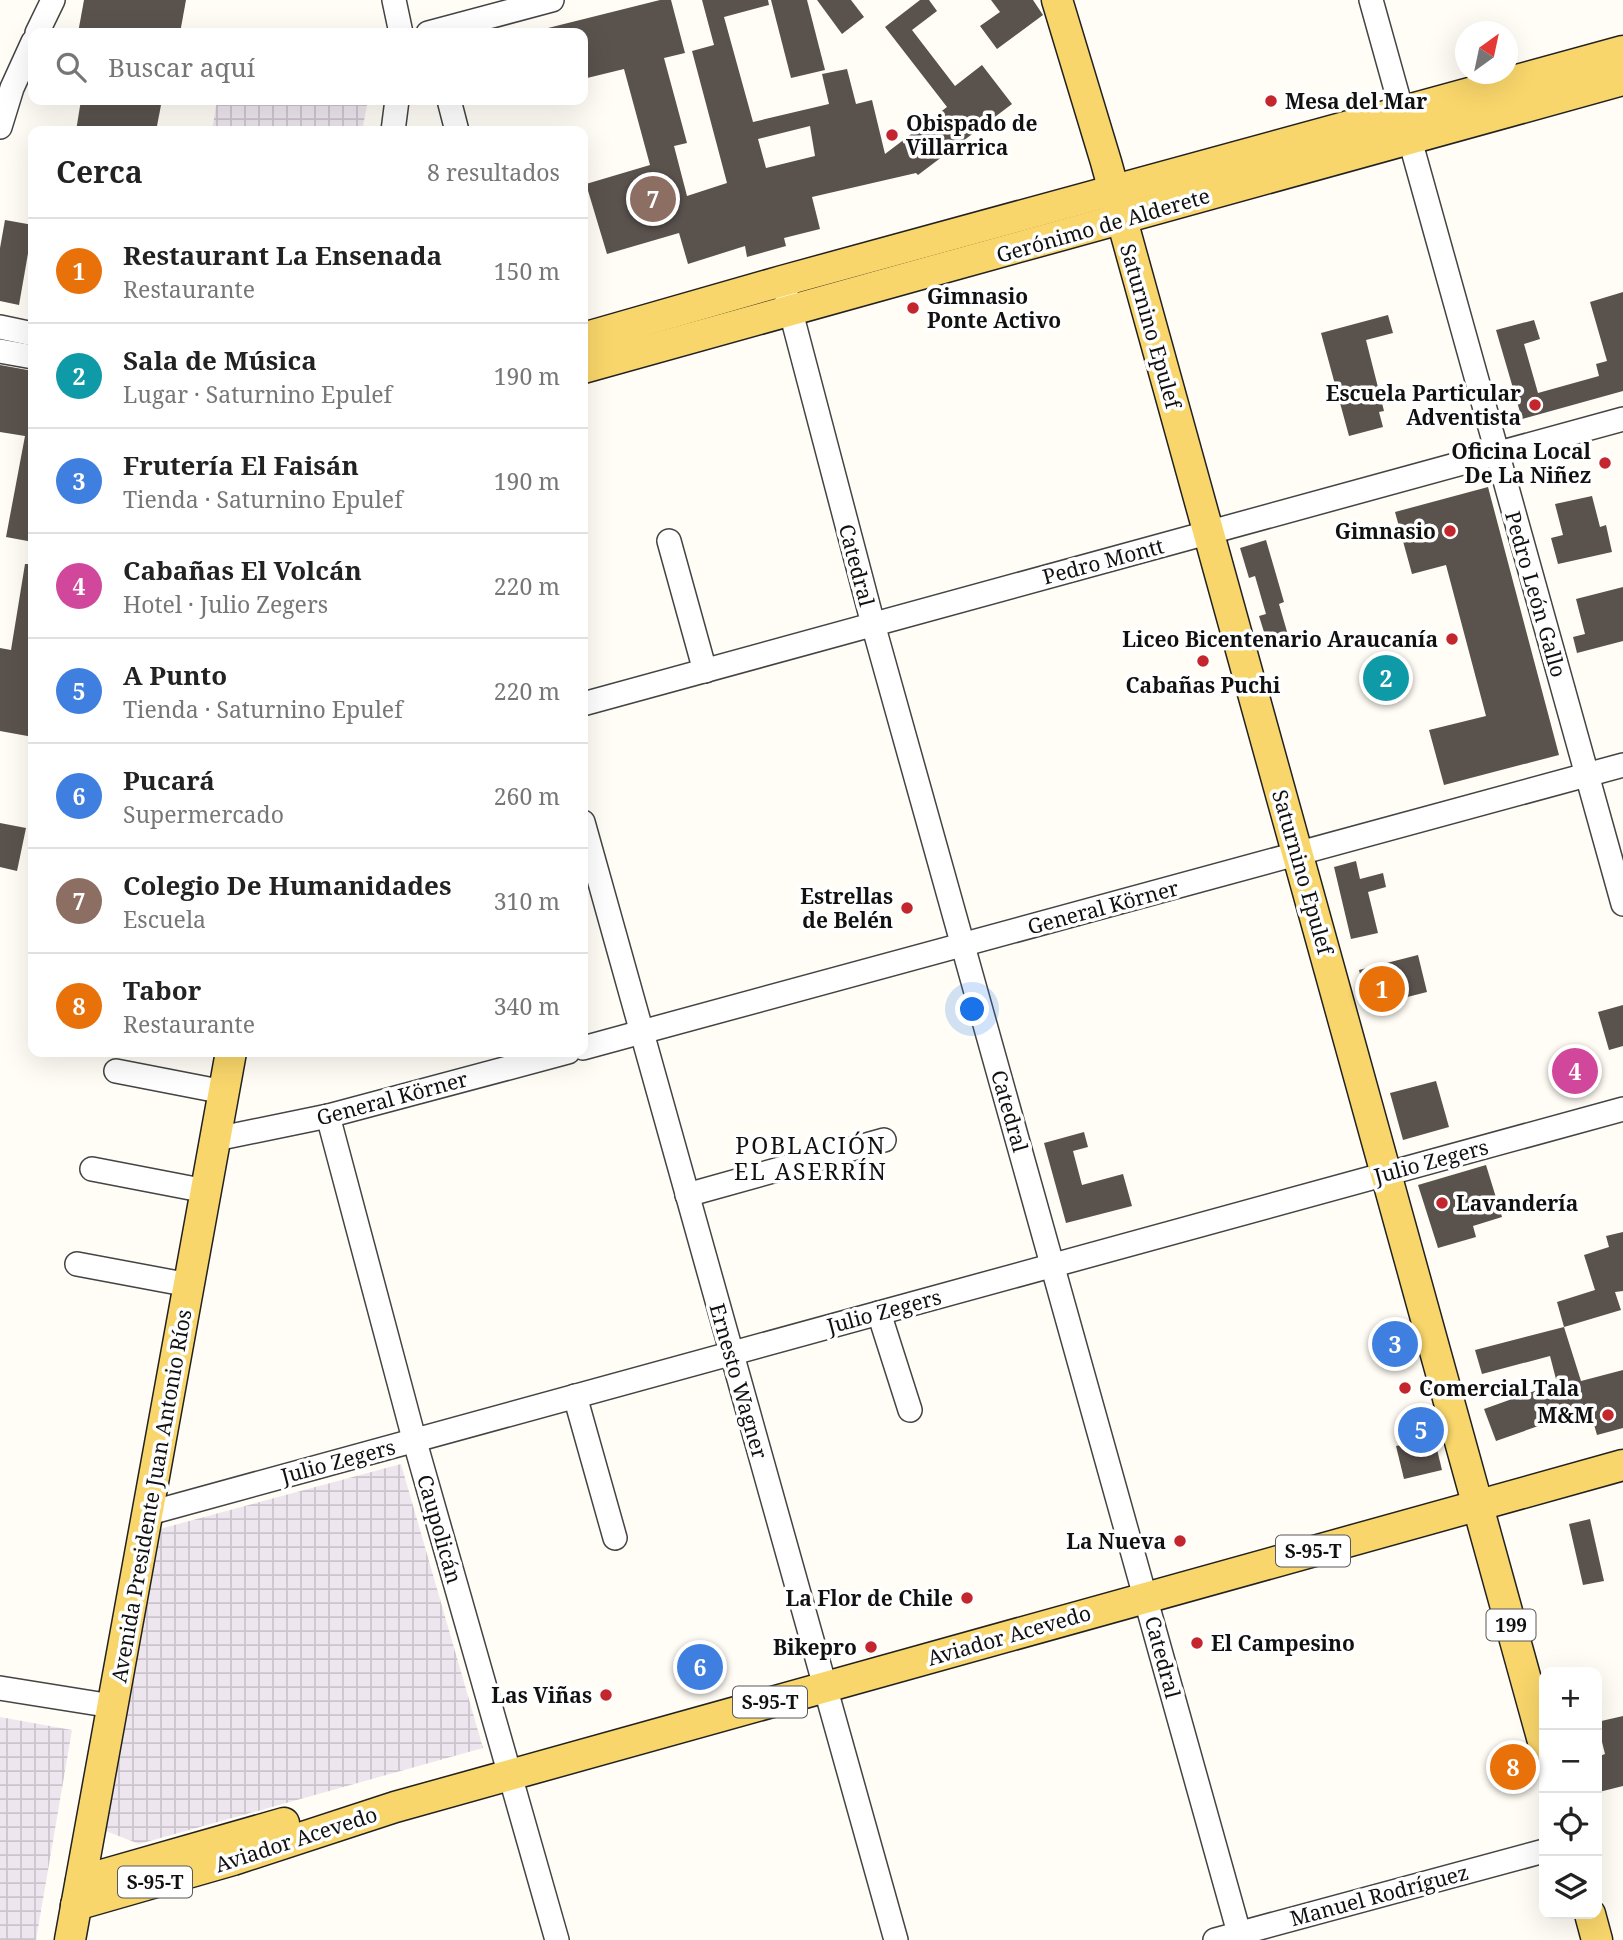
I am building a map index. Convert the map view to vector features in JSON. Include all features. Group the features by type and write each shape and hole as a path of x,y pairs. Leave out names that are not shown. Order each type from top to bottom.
{"main road":[{"name":"Saturnino Epulef","path":"1057,0 1114,192 1540,1730"},
{"name":"Gerónimo de Alderete","path":"588,367 1121,220 1623,51"},
{"name":"Gerónimo de Alderete","path":"588,337 782,281 1114,192 1406,125 1623,80"},
{"name":"Avenida Presidente Juan Antonio Ríos","path":"70,1940 230,1057"},
{"name":"Aviador Acevedo","path":"78,1893 233,1860 394,1807 1623,1465"},
{"name":"Aviador Acevedo","path":"78,1893 140,1864 326,1811 394,1807"},
{"path":"206,1845 233,1860 250,1833"},
{"name":"S-95-T","path":"87,1843 140,1864"},
{"path":"1591,1919 1597,1940"}],"street":[{"path":"39,28 53,0"},
{"path":"394,0 400,28"},
{"path":"450,28 552,0"},
{"name":"Pedro León Gallo","path":"1371,0 1623,904"},
{"path":"0,127 12,88 28,53"},
{"path":"394,126 396,105"},
{"path":"450,105 456,126"},
{"name":"Catedral","path":"782,281 873,624 1240,1937"},
{"path":"0,327 28,333"},
{"path":"0,351 28,356"},
{"name":"Pedro Montt","path":"588,703 1623,419"},
{"path":"669,541 705,671"},
{"name":"General Körner","path":"588,1047 1623,765"},
{"name":"Ernesto Wagner","path":"588,840 896,1940"},
{"name":"General Körner","path":"216,1139 328,1116 549,1057"},
{"path":"116,1071 224,1092"},
{"name":"Julio Zegers","path":"146,1514 1623,1108"},
{"name":"Caupolicán","path":"328,1116 414,1440 557,1940"},
{"path":"687,1195 884,1140"},
{"path":"92,1169 206,1191"},
{"path":"77,1264 189,1285"},
{"path":"879,1313 910,1409"},
{"path":"575,1396 615,1538"},
{"path":"0,1688 113,1706"},
{"name":"Manuel Rodríguez","path":"1215,1940 1240,1937 1539,1852"}],"shaded area":[{"path":"216,105 367,105 363,126 213,126"},
{"path":"401,1464 483,1748 139,1844 106,1831 156,1530"},
{"path":"0,1717 72,1730 36,1940 0,1940"}],"building":[{"path":"84,0 186,0 181,28 79,28"},
{"path":"660,0 671,0 685,53 664,58 687,143 674,146 687,196 727,183 692,51 714,45 702,0 768,0 769,5 724,17 753,122 829,104 822,74 847,69 856,104 872,100 885,154 947,107 885,27 920,0 929,0 937,11 912,30 955,86 982,65 1012,104 918,175 916,173 812,197 820,229 784,238 786,246 747,257 745,246 688,264 679,233 607,254 588,183 650,165 624,69 588,78 588,28 548,28","holes":["810,126 815,156 766,168 758,139"]},
{"path":"771,0 807,0 825,70 791,78"},
{"path":"817,0 851,0 864,17 842,34"},
{"path":"991,0 1033,0 1043,15 997,49 980,26 1000,12"},
{"path":"80,105 161,105 157,126 77,126"},
{"path":"5,220 28,224 28,254 19,305 0,301 0,248"},
{"path":"1623,292 1623,391 1522,419 1496,330 1534,320 1540,339 1524,344 1538,393 1599,376 1596,364 1607,361 1590,302"},
{"path":"1388,315 1393,333 1366,340 1384,411 1379,412 1383,427 1349,436 1321,333"},
{"path":"0,365 28,370 28,541 6,537 25,436 0,432"},
{"path":"1488,487 1559,755 1444,785 1429,730 1486,716 1446,565 1412,574 1395,512"},
{"path":"1592,496 1600,527 1606,525 1612,552 1558,564 1551,538 1563,535 1555,504"},
{"path":"1266,540 1284,602 1279,604 1290,642 1269,648 1259,616 1266,614 1255,576 1249,578 1240,548"},
{"path":"25,564 28,564 28,736 0,731 0,648 11,650"},
{"path":"1623,587 1623,641 1577,653 1573,637 1585,634 1576,599"},
{"path":"1394,663 1401,687 1378,694 1371,669"},
{"path":"0,823 26,828 17,871 0,867"},
{"path":"1356,861 1360,879 1383,873 1386,887 1368,892 1378,933 1351,939 1334,867"},
{"path":"1418,955 1427,992 1368,1007 1359,970"},
{"path":"1623,1005 1623,1046 1609,1050 1598,1012"},
{"path":"1436,1081 1449,1127 1403,1140 1390,1093"},
{"path":"1084,1132 1088,1147 1073,1151 1082,1185 1123,1174 1132,1206 1066,1223 1044,1143"},
{"path":"1486,1165 1502,1217 1473,1226 1476,1237 1438,1248 1418,1185"},
{"path":"1623,1232 1623,1291 1615,1292 1621,1310 1564,1327 1557,1302 1595,1290 1584,1255 1609,1247 1606,1236"},
{"path":"1564,1327 1581,1381 1623,1370 1623,1428 1597,1435 1588,1404 1559,1412 1561,1418 1496,1441 1484,1409 1557,1383 1550,1356 1482,1374 1475,1350"},
{"path":"1434,1437 1442,1470 1404,1479 1396,1446"},
{"path":"1590,1519 1604,1581 1583,1585 1569,1524"},
{"path":"1623,1716 1623,1786 1602,1791 1602,1755 1605,1754 1602,1721"}],"place":[{"name":"Mesa del Mar","path":"1271,101"},
{"name":"Obispado de Villarrica","path":"892,135"},
{"name":"Colegio De Humanidades","path":"653,199"},
{"name":"Gimnasio Ponte Activo","path":"913,308"},
{"name":"Escuela Particular Adventista","path":"1535,405"},
{"name":"Oficina Local De La Niñez","path":"1605,463"},
{"name":"Gimnasio","path":"1450,531"},
{"name":"Liceo Bicentenario Araucanía","path":"1452,639"},
{"name":"Cabañas Puchi","path":"1203,661"},
{"name":"Sala de Música","path":"1386,678"},
{"name":"Estrellas de Belén","path":"907,908"},
{"name":"Restaurant La Ensenada","path":"1382,989"},
{"name":"Cabañas El Volcán","path":"1575,1071"},
{"name":"Lavandería","path":"1442,1203"},
{"name":"Frutería El Faisán","path":"1395,1344"},
{"name":"Comercial Tala","path":"1405,1388"},
{"name":"M&M","path":"1608,1415"},
{"name":"A Punto","path":"1421,1430"},
{"name":"La Nueva","path":"1180,1541"},
{"name":"La Flor de Chile","path":"967,1598"},
{"name":"El Campesino","path":"1197,1643"},
{"name":"Bikepro","path":"871,1647"},
{"name":"Pucará","path":"700,1667"},
{"name":"Las Viñas","path":"606,1695"},
{"name":"Tabor","path":"1513,1767"}],"district":[{"name":"POBLACIÓN EL ASERRÍN","path":"811,1158"}]}
